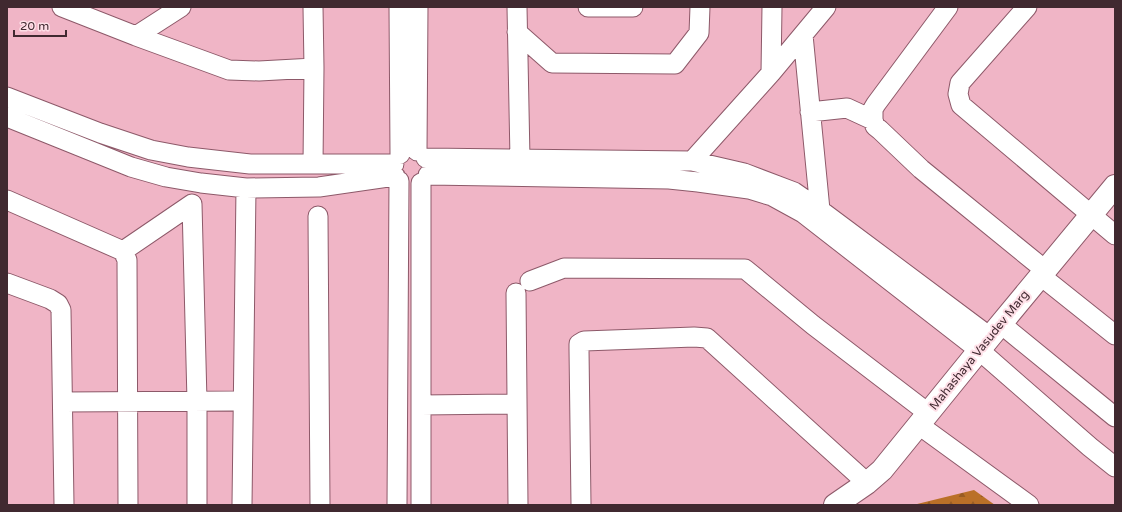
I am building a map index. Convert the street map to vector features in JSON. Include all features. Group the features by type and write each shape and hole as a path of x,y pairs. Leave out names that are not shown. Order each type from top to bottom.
{"street":[{"path":"62,7 229,70 259,71 314,68"},
{"path":"136,36 181,7"},
{"path":"313,7 313,164"},
{"path":"399,7 410,168 421,405 421,505"},
{"path":"397,505 410,168 418,7"},
{"path":"517,7 520,159"},
{"path":"588,7 633,7"},
{"path":"517,32 552,63 675,64 699,32 700,7"},
{"path":"771,73 772,7"},
{"path":"692,161 771,73 826,7"},
{"path":"948,7 876,104 873,109 873,120 875,126 921,169 1115,335"},
{"path":"1027,7 960,83 958,94 961,104 1115,235"},
{"path":"803,35 820,210"},
{"path":"7,97 100,133 151,150 188,157 250,164 313,164 669,180 749,189 772,196 803,213 990,337 1115,417"},
{"path":"810,112 847,108 873,120"},
{"path":"7,118 131,167 166,177 246,188 319,187 410,168 520,159 692,161 744,173 794,192 990,337 1090,447 1115,467"},
{"name":"Mahashaya Vasudev Marg","path":"835,505 867,483 882,470 1115,186"},
{"path":"242,505 246,188"},
{"path":"7,200 124,251 127,260 128,505"},
{"path":"124,251 192,204 197,401 197,505"},
{"path":"318,216 320,505"},
{"path":"518,505 517,404 523,287 564,268 745,269 923,419 1029,505"},
{"path":"7,282 50,299 58,304 61,310 64,505"},
{"path":"581,505 579,344 584,341 694,337 707,338 867,483"},
{"path":"63,402 233,401"},
{"path":"421,405 517,404"}],"green space":[{"path":"974,490 995,505 913,505"}]}
